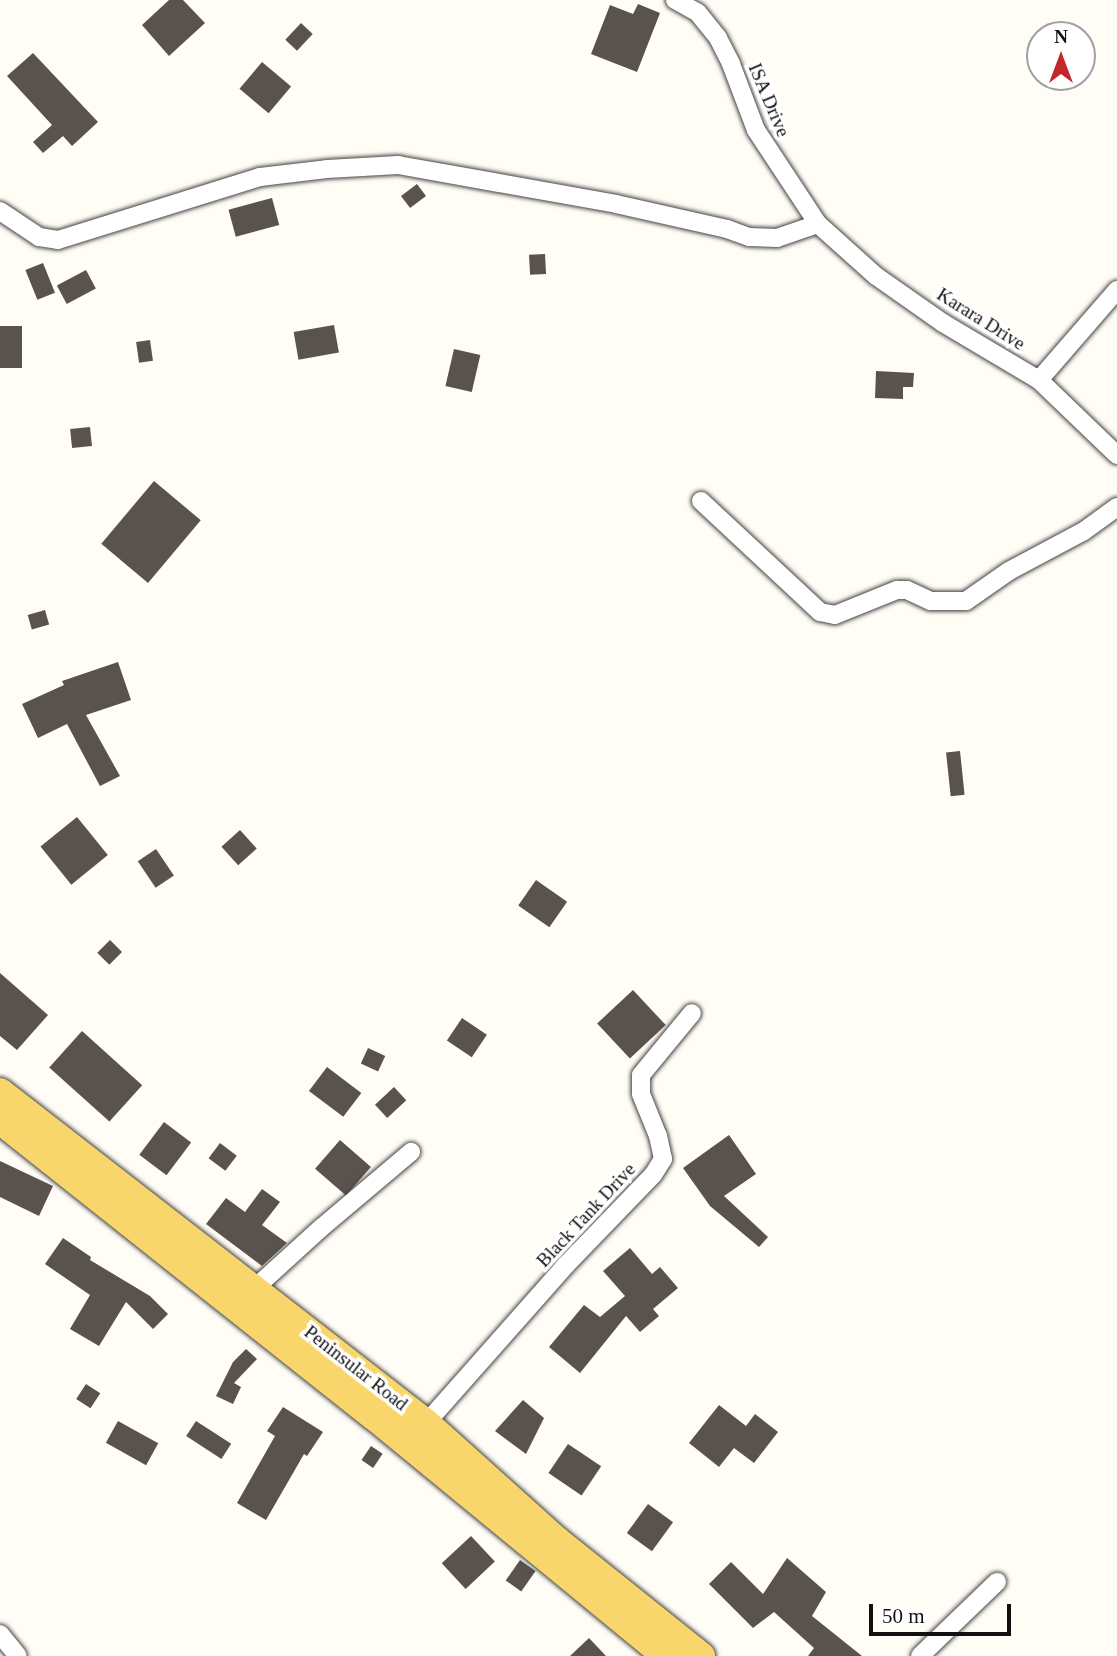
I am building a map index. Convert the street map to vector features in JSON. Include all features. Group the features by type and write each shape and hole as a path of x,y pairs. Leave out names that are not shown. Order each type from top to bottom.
{"main road":[{"name":"Peninsular Road","path":"0,1092 197,1247 255,1288 666,1656"},
{"name":"Peninsular Road","path":"0,1120 547,1532 701,1656"}],"street":[{"name":"ISA Drive","path":"675,0 698,13 718,38 732,64 755,131 818,224"},
{"path":"0,211 38,237 58,240 260,177 327,169 398,165 616,204 727,229 749,237 778,238 818,224"},
{"name":"Karara Drive","path":"818,224 876,276 943,323 1039,380 1117,455"},
{"path":"1039,380 1117,290"},
{"path":"701,501 820,612 835,615 897,590 907,590 930,601 966,601 1009,571 1084,531 1117,507"},
{"name":"Black Tank Drive","path":"417,1434 566,1265 653,1175 663,1159 658,1136 641,1094 641,1075 692,1013"},
{"path":"255,1288 321,1227 411,1152"},
{"path":"920,1656 997,1582"},
{"path":"0,1634 18,1656"}],"building":[{"path":"169,0 183,0 205,23 169,56 142,25"},
{"path":"638,4 660,13 637,72 591,54 610,5 633,14"},
{"path":"301,23 313,34 297,51 285,40"},
{"path":"33,53 98,122 72,146 63,136 43,153 33,142 52,125 7,76"},
{"path":"262,62 291,86 269,113 240,89"},
{"path":"417,184 426,196 410,208 401,196"},
{"path":"272,198 279,225 236,237 229,210"},
{"path":"545,254 546,274 530,275 529,255"},
{"path":"43,263 55,293 37,300 25,270"},
{"path":"86,270 96,289 67,304 57,285"},
{"path":"334,325 339,353 298,360 294,332"},
{"path":"0,326 22,326 22,368 0,368"},
{"path":"150,340 153,361 139,363 136,342"},
{"path":"454,349 480,355 472,392 445,386"},
{"path":"876,371 914,373 913,387 903,387 903,399 875,398"},
{"path":"90,427 92,446 72,448 70,429"},
{"path":"154,481 201,520 148,583 101,544"},
{"path":"45,610 49,624 32,629 28,615"},
{"path":"118,662 131,700 86,715 120,776 100,786 67,724 38,738 22,704 64,685 62,681"},
{"path":"960,751 965,795 951,796 946,752"},
{"path":"77,817 108,855 71,885 40,847"},
{"path":"240,830 257,849 238,865 221,847"},
{"path":"156,849 174,876 156,888 138,861"},
{"path":"536,880 567,902 549,927 518,905"},
{"path":"110,940 122,952 109,965 97,953"},
{"path":"0,973 48,1015 17,1050 0,1036"},
{"path":"633,990 666,1025 630,1059 597,1023"},
{"path":"462,1018 487,1035 472,1057 447,1040"},
{"path":"82,1031 142,1085 109,1122 49,1067"},
{"path":"368,1048 385,1056 378,1071 361,1063"},
{"path":"327,1067 361,1093 343,1117 309,1091"},
{"path":"394,1087 406,1100 387,1118 375,1105"},
{"path":"164,1122 191,1142 166,1175 139,1155"},
{"path":"729,1135 756,1174 724,1196 768,1237 759,1247 710,1206 683,1168"},
{"path":"340,1140 371,1167 346,1196 315,1169"},
{"path":"220,1143 237,1156 225,1171 209,1158"},
{"path":"0,1161 53,1186 39,1216 0,1197"},
{"path":"262,1189 280,1202 262,1225 287,1243 262,1266 206,1224 226,1198 245,1212"},
{"path":"63,1238 91,1257 90,1260 150,1296 168,1314 153,1329 126,1302 99,1346 70,1329 90,1295 45,1264"},
{"path":"630,1248 652,1274 660,1267 678,1288 653,1309 659,1316 640,1332 626,1316 580,1373 549,1347 584,1305 600,1317 625,1296 603,1271"},
{"path":"246,1349 257,1359 234,1383 241,1387 233,1404 216,1396 233,1362"},
{"path":"86,1384 100,1393 90,1408 76,1399"},
{"path":"523,1400 544,1418 526,1454 495,1431"},
{"path":"719,1405 746,1426 755,1414 778,1432 754,1463 734,1448 719,1467 689,1443"},
{"path":"283,1407 323,1432 307,1456 304,1454 266,1520 237,1503 275,1436 267,1431"},
{"path":"118,1421 158,1443 146,1465 106,1443"},
{"path":"196,1421 231,1444 221,1459 186,1436"},
{"path":"568,1444 601,1466 582,1495 548,1473"},
{"path":"371,1446 383,1454 373,1468 361,1460"},
{"path":"648,1504 673,1522 652,1551 627,1533"},
{"path":"471,1536 495,1562 466,1589 442,1563"},
{"path":"787,1558 826,1592 812,1616 862,1656 808,1656 814,1648 774,1612 753,1628 709,1584 731,1562 763,1594"},
{"path":"520,1560 536,1571 521,1591 506,1580"},
{"path":"589,1638 606,1656 570,1656"}]}
